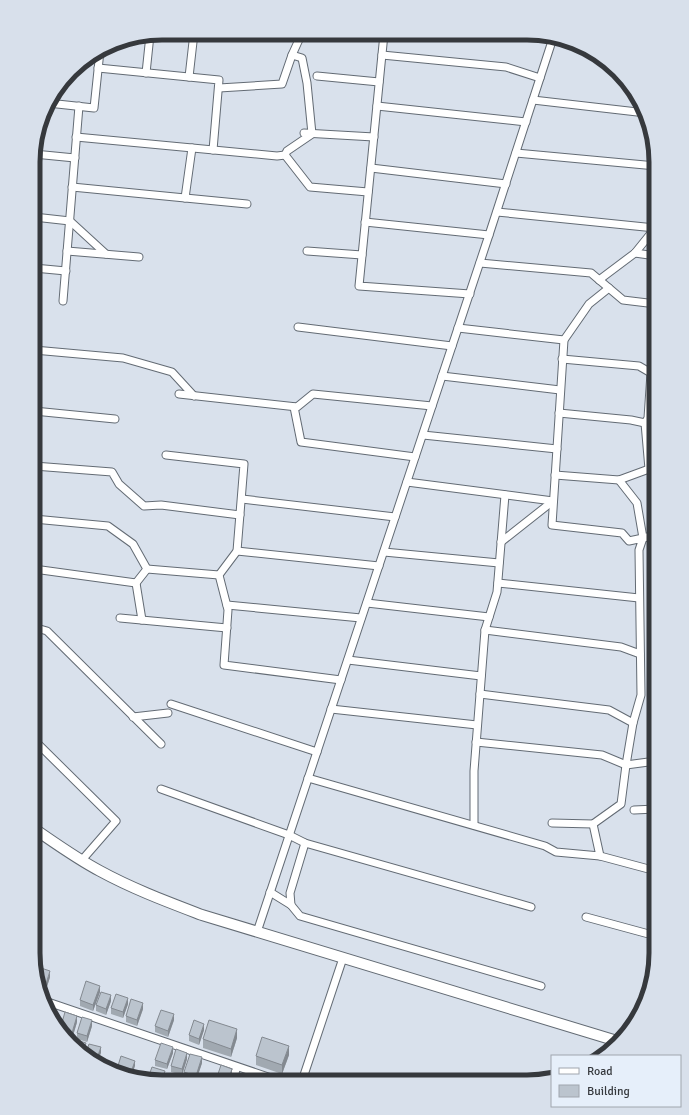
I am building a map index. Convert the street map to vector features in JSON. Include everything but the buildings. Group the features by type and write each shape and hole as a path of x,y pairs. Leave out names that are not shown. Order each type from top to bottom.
{"street":[{"path":"189,77 193,40"},
{"path":"219,88 282,84 299,40"},
{"path":"383,40 359,286 470,294"},
{"path":"146,73 149,41"},
{"path":"257,932 470,294 552,43"},
{"path":"292,55 302,58 307,83 312,134"},
{"path":"382,55 506,67 540,78"},
{"path":"55,103 94,108 99,57"},
{"path":"98,68 219,80 213,150"},
{"path":"316,76 379,82"},
{"path":"533,100 639,112"},
{"path":"63,301 79,106"},
{"path":"377,106 526,122"},
{"path":"304,133 374,137"},
{"path":"76,137 277,156 285,155 287,151 312,134"},
{"path":"185,198 192,148"},
{"path":"516,153 649,165"},
{"path":"40,155 75,158"},
{"path":"285,155 310,187 368,192"},
{"path":"371,168 506,184"},
{"path":"72,187 247,204"},
{"path":"497,212 649,227"},
{"path":"40,218 70,221 106,254"},
{"path":"365,222 489,235"},
{"path":"599,280 635,253 649,236"},
{"path":"67,251 139,257"},
{"path":"307,251 362,255"},
{"path":"635,253 649,255"},
{"path":"480,263 591,272 624,300 649,303"},
{"path":"40,269 66,271"},
{"path":"610,288 589,304 564,340 552,525 622,533 629,541 649,537"},
{"path":"298,327 452,346"},
{"path":"458,328 564,340"},
{"path":"40,351 123,358 172,372 194,396"},
{"path":"562,359 639,366 649,372"},
{"path":"442,376 560,390"},
{"path":"179,394 294,407 297,407 313,394 432,406"},
{"path":"649,403 648,418 645,423 649,446"},
{"path":"294,407 301,442 415,457"},
{"path":"40,412 115,419"},
{"path":"559,413 631,420 645,423"},
{"path":"423,435 557,449"},
{"path":"166,455 244,464 237,550 219,575"},
{"path":"40,466 112,472 119,484 144,506 161,505 240,515"},
{"path":"555,475 619,480 649,470"},
{"path":"552,823 593,824 622,804 626,765 633,723 640,695 639,550 643,538 637,503 619,480"},
{"path":"407,482 554,501"},
{"path":"474,825 474,771 484,630 497,592 505,495"},
{"path":"242,499 395,517"},
{"path":"501,542 554,501"},
{"path":"40,520 108,526 133,544 147,569"},
{"path":"237,550 379,566"},
{"path":"384,552 499,563"},
{"path":"147,569 219,575"},
{"path":"142,620 136,583 147,569"},
{"path":"40,570 136,583"},
{"path":"219,575 228,610 224,665 341,680"},
{"path":"498,583 639,598"},
{"path":"366,603 489,617"},
{"path":"227,605 362,618"},
{"path":"120,618 227,628"},
{"path":"40,629 47,631 161,744"},
{"path":"484,630 621,647 640,654"},
{"path":"348,660 481,676"},
{"path":"480,694 609,710 633,723"},
{"path":"171,704 317,752"},
{"path":"331,709 477,725"},
{"path":"133,717 168,713"},
{"path":"476,742 602,755 626,765 649,762"},
{"path":"40,746 116,821 82,860"},
{"path":"308,778 545,846 556,852 600,856 649,869"},
{"path":"162,789 289,835 305,843 531,907"},
{"path":"634,810 649,809"},
{"path":"593,824 600,856"},
{"path":"40,833 100,871 147,894 202,915 612,1040"},
{"path":"291,905 290,892 305,843"},
{"path":"270,892 291,905 300,916 541,986"},
{"path":"586,917 649,934"},
{"path":"304,1075 343,958"},
{"path":"50,1003 262,1075"},
{"path":"234,1075 237,1067"}]}
